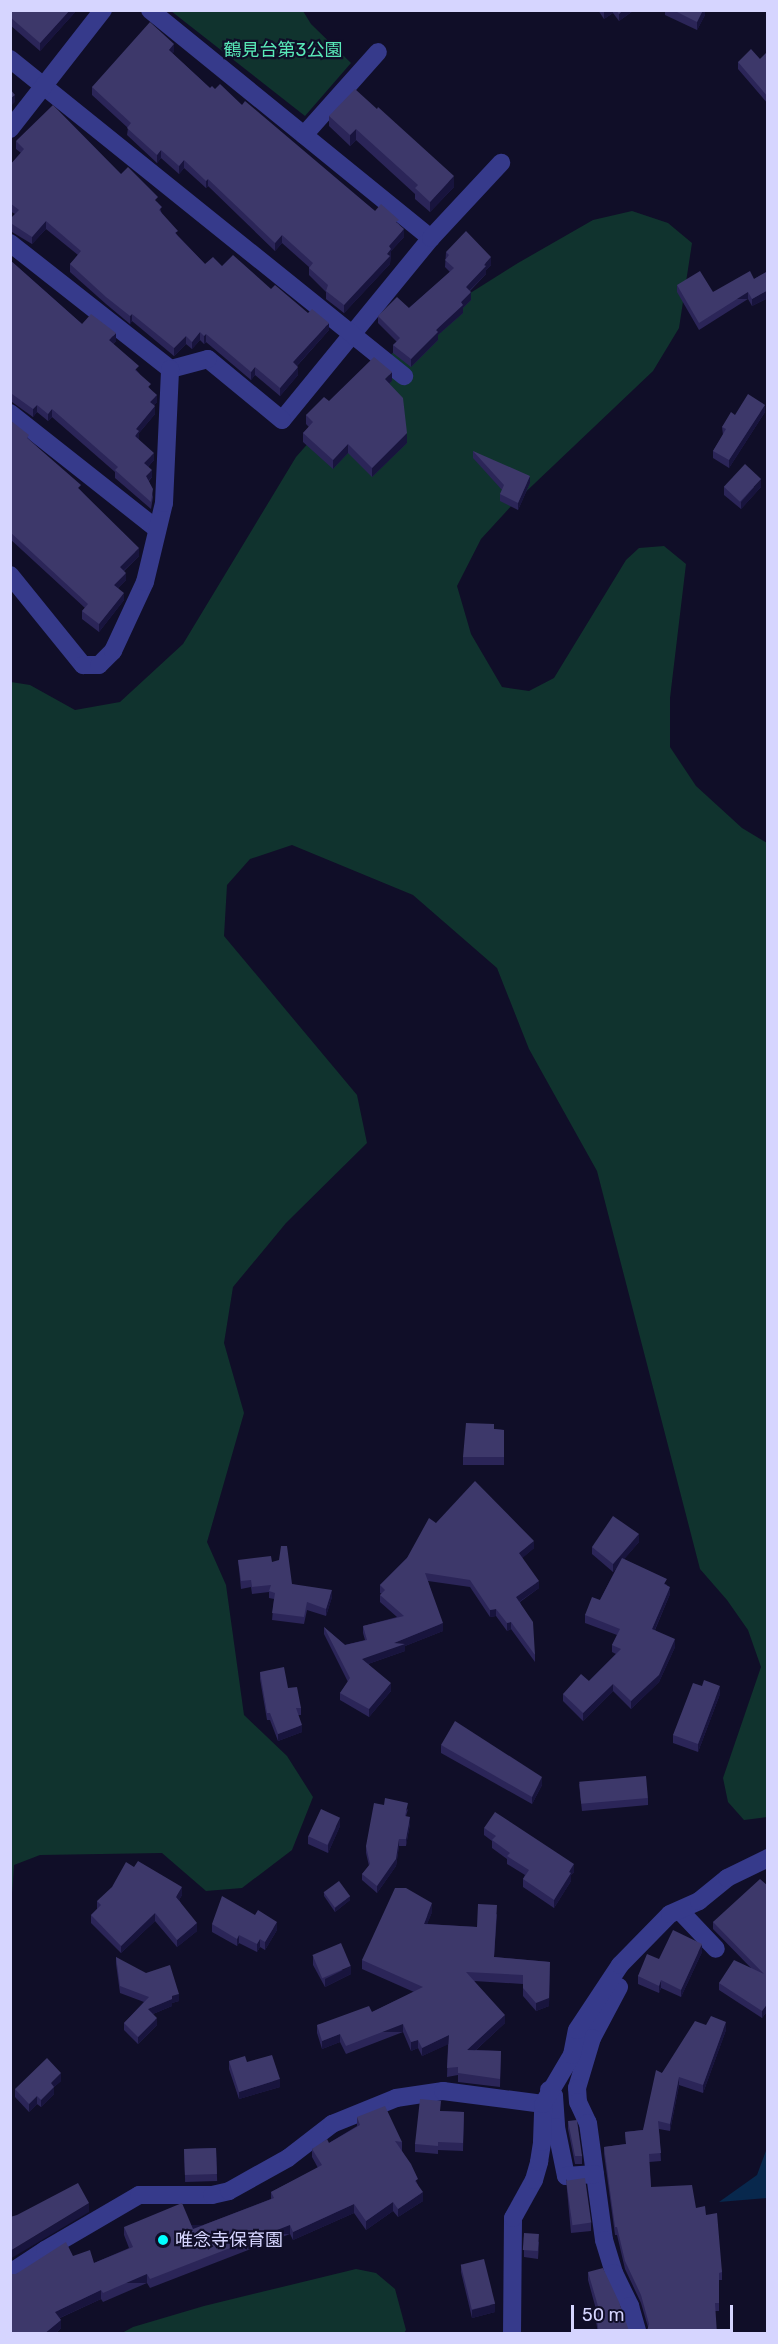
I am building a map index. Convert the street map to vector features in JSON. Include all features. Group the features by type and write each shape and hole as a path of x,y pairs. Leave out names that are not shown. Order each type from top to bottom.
{"street":[{"path":"10,129 103,10"},
{"path":"150,10 431,238"},
{"path":"304,135 378,52"},
{"path":"10,59 355,334 404,376"},
{"path":"170,369 208,359 282,420 355,334 431,238 501,163"},
{"path":"10,243 170,369"},
{"path":"10,575 83,665 99,665 113,651 145,582 164,503 170,369"},
{"path":"10,413 157,529"},
{"path":"512,2334 513,2218 534,2180 539,2162 546,2097 572,2055 577,2030 620,1965 670,1914 680,1911 712,1892 727,1878 768,1858"},
{"path":"680,1911 716,1948"},
{"path":"638,2334 630,2306 614,2273 604,2240 588,2123 579,2102 577,2088 592,2038 647,1935"},
{"path":"10,2273 139,2195 212,2195 230,2191 288,2158 332,2124 396,2098 443,2091 554,2096 556,2127 566,2176 595,2174"}],"green space":[{"name":"鶴見台第3公園","path":"171,11 303,11 311,24 351,63 305,116"},
{"path":"632,211 668,223 692,243 679,328 653,371 514,503 481,539 457,586 471,634 502,687 529,691 554,678 626,560 639,548 664,546 686,564 670,698 670,747 696,786 742,828 767,843 767,1817 744,1820 728,1802 723,1778 761,1667 748,1630 727,1600 700,1569 597,1171 529,1049 497,968 413,895 292,845 250,859 227,885 224,936 357,1095 367,1143 286,1223 233,1287 224,1343 244,1413 207,1542 226,1585 244,1715 287,1756 313,1797 292,1850 242,1888 206,1891 162,1853 40,1855 14,1865 11,1908 11,682 30,685 75,710 120,702 183,644 296,457 372,371 437,314 518,263 593,220"},
{"path":"356,2269 376,2273 395,2289 406,2330 404,2333 122,2333 133,2327 204,2306"}],"water":[{"path":"767,2148 767,2198 719,2202 757,2175"}],"building":[{"path":"10,10 70,10 40,43 10,17"},
{"path":"673,10 703,10 697,22"},
{"path":"150,22 174,44 169,50 210,88 212,86 215,89 220,84 242,105 245,101 375,211 381,204 399,220 396,222 404,229 389,246 391,249 387,254 390,256 344,305 326,291 328,285 309,268 313,263 282,235 275,243 208,179 206,181 184,160 179,166 161,150 157,155 127,128 131,123 92,87"},
{"path":"751,49 760,59 766,53 768,54 768,97 738,62"},
{"path":"10,89 15,95 10,99"},
{"path":"355,89 454,176 430,202 415,188 418,185 356,129 350,135 329,116"},
{"path":"53,105 121,174 128,167 158,197 155,200 162,207 159,210 178,231 175,233 205,264 213,257 222,266 233,255 271,289 275,285 308,313 312,309 329,323 293,362 298,367 280,388 255,367 251,372 206,334 204,336 200,332 192,342 186,336 174,348 132,314 130,316 106,297 70,264 81,251 46,221 32,237 12,224 10,225 10,219 19,210 10,203 10,165 24,149 16,141"},
{"path":"466,231 491,257 484,265 486,266 466,287 471,292 461,302 463,305 436,330 438,332 411,359 393,345 400,338 378,316 397,297 409,308 454,268 445,260 449,255 446,252"},
{"path":"10,260 82,324 91,314 116,333 109,340 139,366 135,370 151,384 148,387 157,395 150,402 155,406 136,429 139,431 135,436 154,453 144,463 152,470 146,476 153,489 151,502 115,470 118,467 52,409 48,414 37,405 33,409 12,394 10,395"},
{"path":"700,271 713,292 750,271 754,279 768,271 768,290 752,299 748,292 699,323 677,285"},
{"path":"374,357 392,372 385,379 403,398 407,433 372,468 348,444 333,460 303,433 313,422 306,415 324,397 329,401"},
{"path":"748,394 765,405 729,460 713,451 726,429 722,427 731,412 735,415"},
{"path":"10,420 81,485 78,488 139,548 120,567 126,573 114,585 124,593 99,624 82,611 88,604 10,532"},
{"path":"473,451 530,476 518,503 500,494 504,485"},
{"path":"745,464 761,479 740,502 724,487"},
{"path":"466,1423 494,1424 494,1429 504,1430 504,1457 463,1457"},
{"path":"475,1481 534,1541 519,1553 539,1581 516,1597 533,1622 535,1655 511,1622 507,1623 496,1609 490,1610 470,1580 425,1573 443,1623 394,1643 405,1644 362,1659 391,1683 369,1709 340,1693 350,1678 324,1627 345,1645 367,1640 363,1626 404,1616 380,1595 385,1590 380,1585 407,1558 429,1518 436,1523"},
{"path":"613,1516 639,1534 613,1564 592,1547"},
{"path":"281,1546 287,1546 292,1584 332,1590 326,1609 307,1602 304,1617 272,1613 275,1593 269,1591 271,1585 252,1587 251,1580 241,1581 238,1560 271,1556 272,1562 279,1560"},
{"path":"622,1558 667,1579 664,1584 670,1587 652,1629 675,1639 659,1675 631,1701 613,1684 583,1713 563,1694 581,1674 589,1681 621,1649 612,1645 620,1629 585,1615 592,1597 600,1600"},
{"path":"284,1667 288,1688 297,1687 301,1708 296,1708 302,1725 278,1734 270,1713 267,1713 260,1672"},
{"path":"704,1680 720,1686 698,1744 673,1735 693,1683 702,1686"},
{"path":"455,1721 542,1777 532,1797 441,1745"},
{"path":"646,1776 648,1798 581,1804 579,1782"},
{"path":"385,1798 408,1803 405,1816 410,1817 406,1839 399,1839 396,1859 377,1886 362,1874 370,1864 366,1846 374,1803 384,1805"},
{"path":"321,1809 340,1818 327,1845 308,1836"},
{"path":"495,1812 574,1864 554,1900 523,1879 529,1870 507,1856 510,1853 492,1840 496,1836 484,1828"},
{"path":"138,1861 182,1887 176,1897 197,1923 177,1940 155,1913 121,1946 91,1915 101,1905 97,1901 112,1887 126,1862 134,1867"},
{"path":"760,1879 768,1886 768,2003 762,2011 719,1983 734,1960 764,1974 713,1922"},
{"path":"339,1881 350,1896 335,1908 324,1892"},
{"path":"395,1888 406,1888 432,1903 424,1924 477,1927 478,1904 497,1905 494,1957 550,1962 549,1998 536,2003 523,1988 523,1975 466,1972 505,2015 467,2050 501,2051 500,2079 458,2073 458,2067 447,2068 449,2035 422,2048 418,2040 411,2042 403,2024 346,2046 340,2034 322,2041 317,2025 369,2006 372,2012 423,1987 362,1960"},
{"path":"222,1896 255,1915 258,1910 277,1922 265,1942 260,1939 257,1944 239,1935 237,1939 212,1924"},
{"path":"673,1930 702,1944 681,1990 661,1980 659,1986 638,1976 647,1954 659,1959"},
{"path":"341,1943 351,1966 322,1978 312,1955"},
{"path":"116,1957 146,1973 170,1965 179,1994 148,2009 157,2018 138,2037 124,2023 149,1997 120,1986"},
{"path":"711,2016 726,2022 703,2085 679,2077 670,2124 658,2121 661,2153 649,2154 651,2187 692,2185 696,2208 705,2206 706,2215 717,2213 722,2272 719,2273 719,2303 715,2303 717,2334 646,2334 649,2324 641,2295 625,2261 617,2227 615,2227 604,2147 626,2144 625,2132 643,2130 656,2070 662,2073 695,2021 706,2025"},
{"path":"272,2055 280,2079 239,2092 229,2061 245,2056 247,2062"},
{"path":"47,2058 61,2073 51,2083 54,2087 41,2100 37,2096 29,2104 15,2089"},
{"path":"420,2099 441,2101 440,2111 464,2112 463,2143 438,2142 438,2146 415,2144"},
{"path":"385,2106 402,2142 395,2141 411,2164 418,2179 415,2181 423,2192 398,2209 393,2202 366,2221 354,2204 293,2232 290,2225 150,2279 147,2274 103,2293 101,2290 55,2312 61,2320 44,2334 10,2334 10,2274 16,2274 66,2242 73,2256 90,2250 94,2263 133,2247 124,2227 182,2203 193,2229 274,2198 271,2192 322,2165 312,2149 327,2139 329,2143 360,2125 357,2117"},
{"path":"577,2120 582,2156 575,2156 568,2121"},
{"path":"216,2148 217,2174 185,2175 184,2149"},
{"path":"585,2178 591,2223 572,2225 566,2181"},
{"path":"78,2183 89,2203 10,2251 10,2217"},
{"path":"524,2233 539,2234 538,2251 523,2250"},
{"path":"484,2259 495,2304 472,2309 461,2265"},
{"path":"603,2268 619,2302 630,2334 599,2334 596,2313 600,2313 588,2272"}],"place":[{"name":"唯念寺保育園","path":"163,2240"}]}
